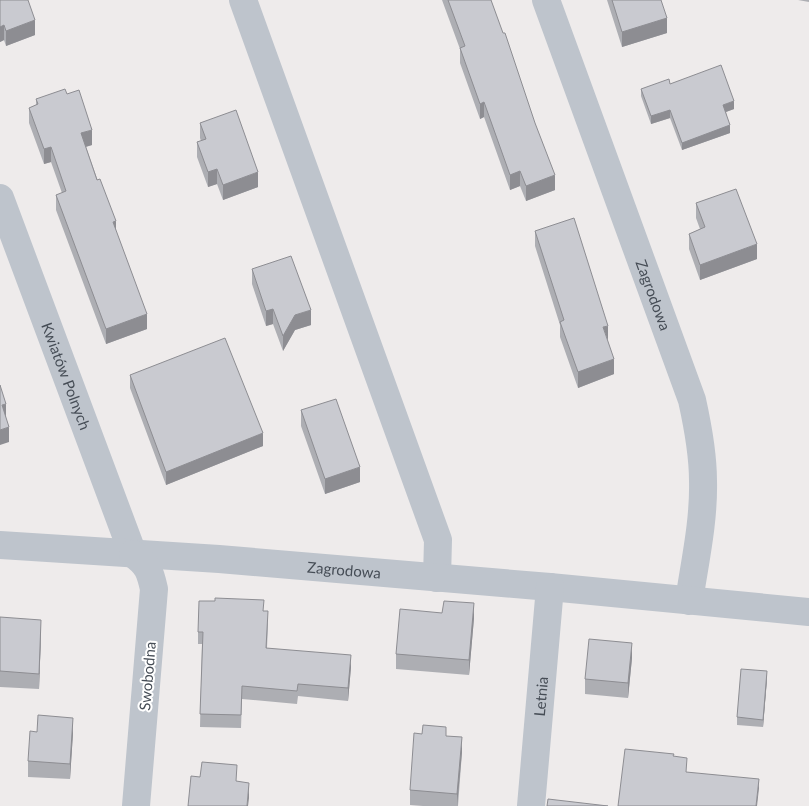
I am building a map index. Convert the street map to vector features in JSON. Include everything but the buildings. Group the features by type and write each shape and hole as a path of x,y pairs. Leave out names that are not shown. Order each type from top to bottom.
{"street":[{"path":"244,0 438,540 437,578"},
{"name":"Zagrodowa","path":"546,0 692,400 700,442 704,480 701,522 689,601"},
{"name":"Kwiatów Polnych","path":"0,198 133,554"},
{"name":"Zagrodowa","path":"0,545 219,559 550,587 809,612"},
{"name":"Swobodna","path":"133,554 145,562 151,574 154,589 136,806"},
{"name":"Letnia","path":"531,806 550,587"}]}
